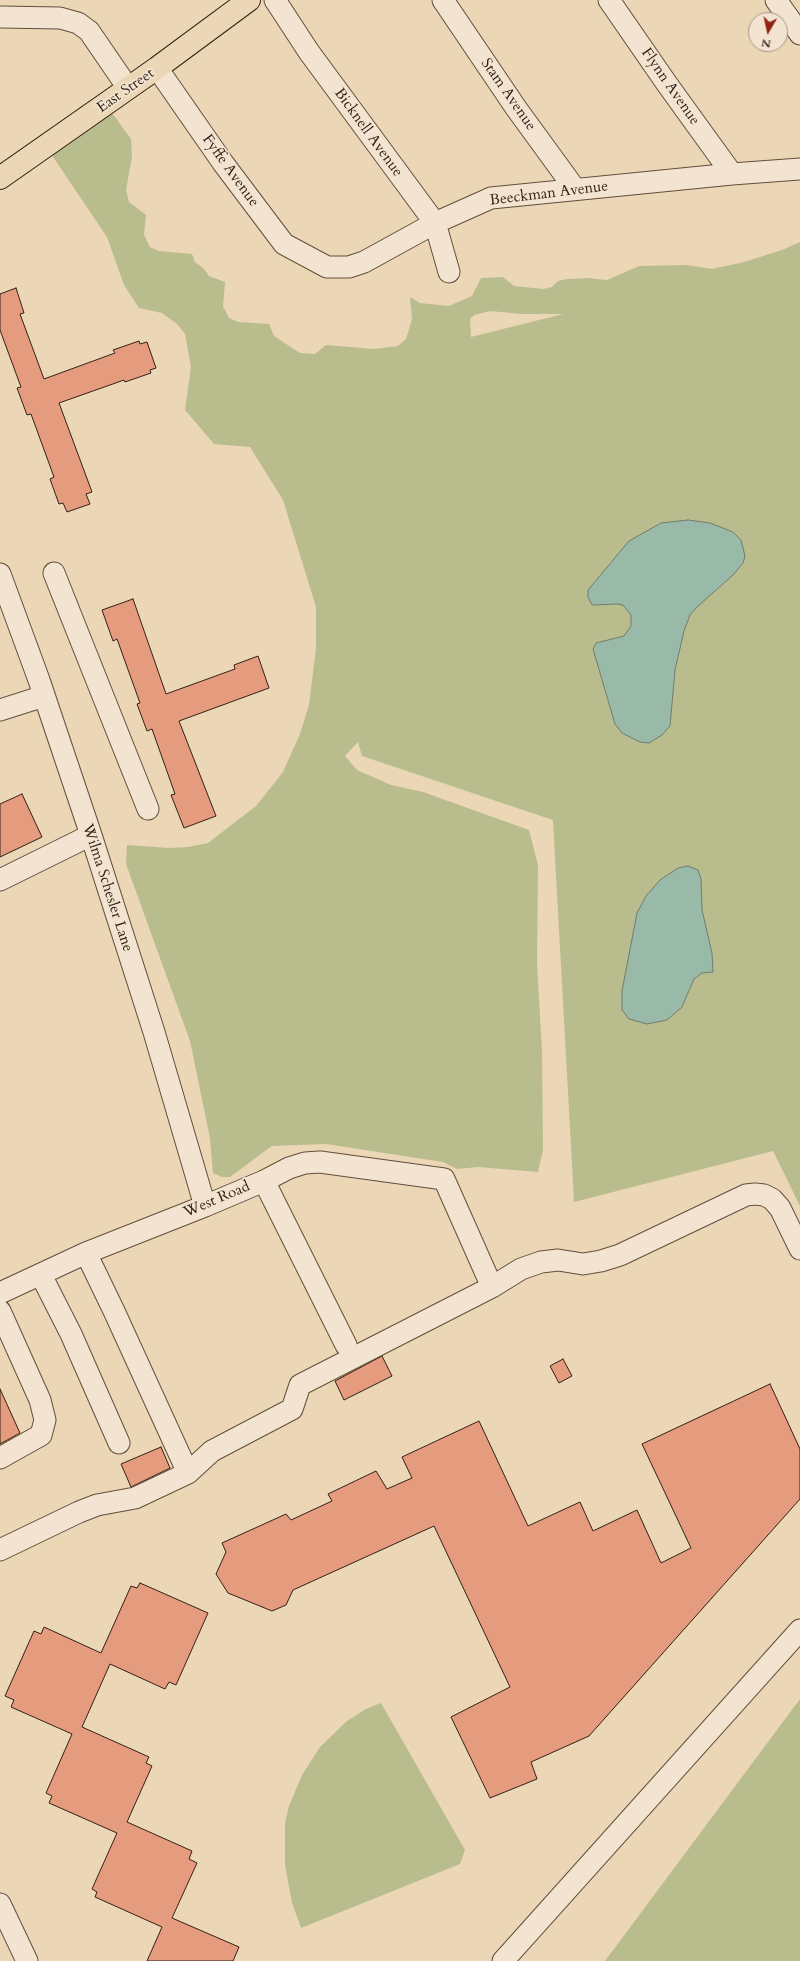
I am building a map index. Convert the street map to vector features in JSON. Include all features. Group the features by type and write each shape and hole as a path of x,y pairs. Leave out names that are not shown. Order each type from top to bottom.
{"main road":[{"name":"East Street","path":"0,178 157,68 250,0"}],"street":[{"name":"Bicknell Avenue","path":"275,0 309,52 435,223 448,272"},
{"name":"Stam Avenue","path":"443,0 516,108 575,189"},
{"name":"Flynn Avenue","path":"609,0 732,174"},
{"path":"776,0 800,34"},
{"path":"0,17 60,18 78,23 89,31 128,88"},
{"name":"Fyffe Avenue","path":"157,68 224,163 284,244 315,260"},
{"name":"Beeckman Avenue","path":"315,260 327,267 348,268 364,262 435,223 491,198 732,174 800,169"},
{"path":"54,573 148,809"},
{"name":"Wilma Schesler Lane","path":"0,574 44,696 91,835 154,1032 205,1206"},
{"path":"0,710 44,696"},
{"path":"0,880 91,835"},
{"name":"West Road","path":"0,1293 86,1253 205,1206 264,1181 289,1168 305,1163 320,1162 444,1179 492,1287"},
{"path":"264,1181 346,1345"},
{"path":"0,1550 79,1512 97,1505 135,1498 188,1473 212,1451 292,1409 300,1385 492,1287 521,1270 541,1262 558,1260 583,1264 601,1261 620,1255 740,1198 755,1194 764,1195 772,1199 780,1208 800,1249"},
{"path":"86,1253 188,1473"},
{"path":"41,1275 71,1334 118,1443"},
{"path":"0,1311 40,1400 45,1420 41,1435 0,1458"},
{"path":"503,1961 800,1630"},
{"path":"0,1904 27,1961"}],"shaded area":[{"path":"107,106 131,139 132,156 126,190 129,202 146,215 144,235 150,247 159,251 192,254 195,262 204,269 209,276 225,282 223,306 229,318 238,322 269,324 274,336 300,353 315,354 326,345 374,349 398,346 406,339 412,319 410,297 420,303 449,306 472,296 481,278 503,277 514,286 543,289 552,287 558,281 567,279 587,278 607,280 639,266 687,265 712,269 744,262 782,250 800,242 800,1206 773,1151 574,1202 553,820 362,756 358,742 345,756 357,770 391,785 423,792 529,830 538,865 537,963 542,1051 543,1150 538,1172 478,1167 457,1169 443,1162 326,1144 272,1146 230,1177 222,1177 213,1173 210,1138 190,1041 126,864 127,845 169,848 188,847 208,843 256,806 283,772 300,734 309,705 316,648 316,607 283,500 250,447 214,444 185,410 191,367 185,334 177,324 162,313 139,308 124,285 107,237 51,154","holes":["490,311 522,314 563,314 471,337 470,319 474,315"]},
{"path":"688,520 710,523 733,532 741,540 745,556 743,563 733,575 690,615 684,631 675,670 670,726 662,735 649,743 640,742 622,733 615,724 593,649 596,643 624,636 631,626 631,615 623,605 592,605 588,597 588,590 629,541 661,523"},
{"path":"688,866 698,870 701,879 702,910 712,953 713,972 702,973 694,979 682,1007 667,1020 647,1024 629,1019 622,1010 622,991 637,913 646,896 660,880 678,868"},
{"path":"800,1699 800,1961 605,1961"},
{"path":"381,1703 465,1850 460,1864 301,1928 292,1903 285,1865 285,1823 289,1806 302,1775 320,1747 347,1721 366,1709"}],"building":[{"path":"16,288 24,313 20,314 44,379 115,353 113,350 139,341 140,344 147,342 156,368 150,370 151,373 125,382 124,380 59,403 92,492 86,494 90,504 67,512 63,503 59,504 50,479 54,477 31,414 27,415 17,388 21,387 0,330 0,294"},
{"path":"133,599 166,694 235,669 234,665 258,656 269,688 179,721 216,816 184,828 171,795 175,794 152,729 147,731 137,704 140,703 117,639 113,641 102,610"},
{"path":"22,794 42,837 0,857 0,804"},
{"path":"382,1356 392,1376 344,1400 335,1381"},
{"path":"563,1359 572,1376 559,1383 550,1366"},
{"path":"770,1384 800,1449 800,1499 589,1736 531,1762 537,1779 490,1798 451,1717 510,1687 434,1526 293,1590 286,1605 272,1611 228,1593 216,1574 226,1552 222,1543 286,1514 291,1520 332,1501 328,1494 376,1471 387,1489 412,1478 402,1457 479,1421 528,1526 580,1502 593,1531 637,1510 661,1563 691,1548 642,1444"},
{"path":"0,1389 20,1433 0,1444"},
{"path":"161,1447 170,1468 131,1487 121,1464"},
{"path":"140,1583 208,1613 176,1685 169,1682 165,1689 110,1664 82,1727 149,1757 146,1763 152,1766 127,1822 192,1851 189,1859 197,1863 172,1918 239,1947 233,1961 147,1961 162,1927 95,1897 97,1892 92,1889 117,1833 49,1803 52,1796 46,1793 72,1734 11,1707 14,1700 5,1696 34,1631 41,1634 44,1627 101,1653 131,1586 137,1588"}]}
